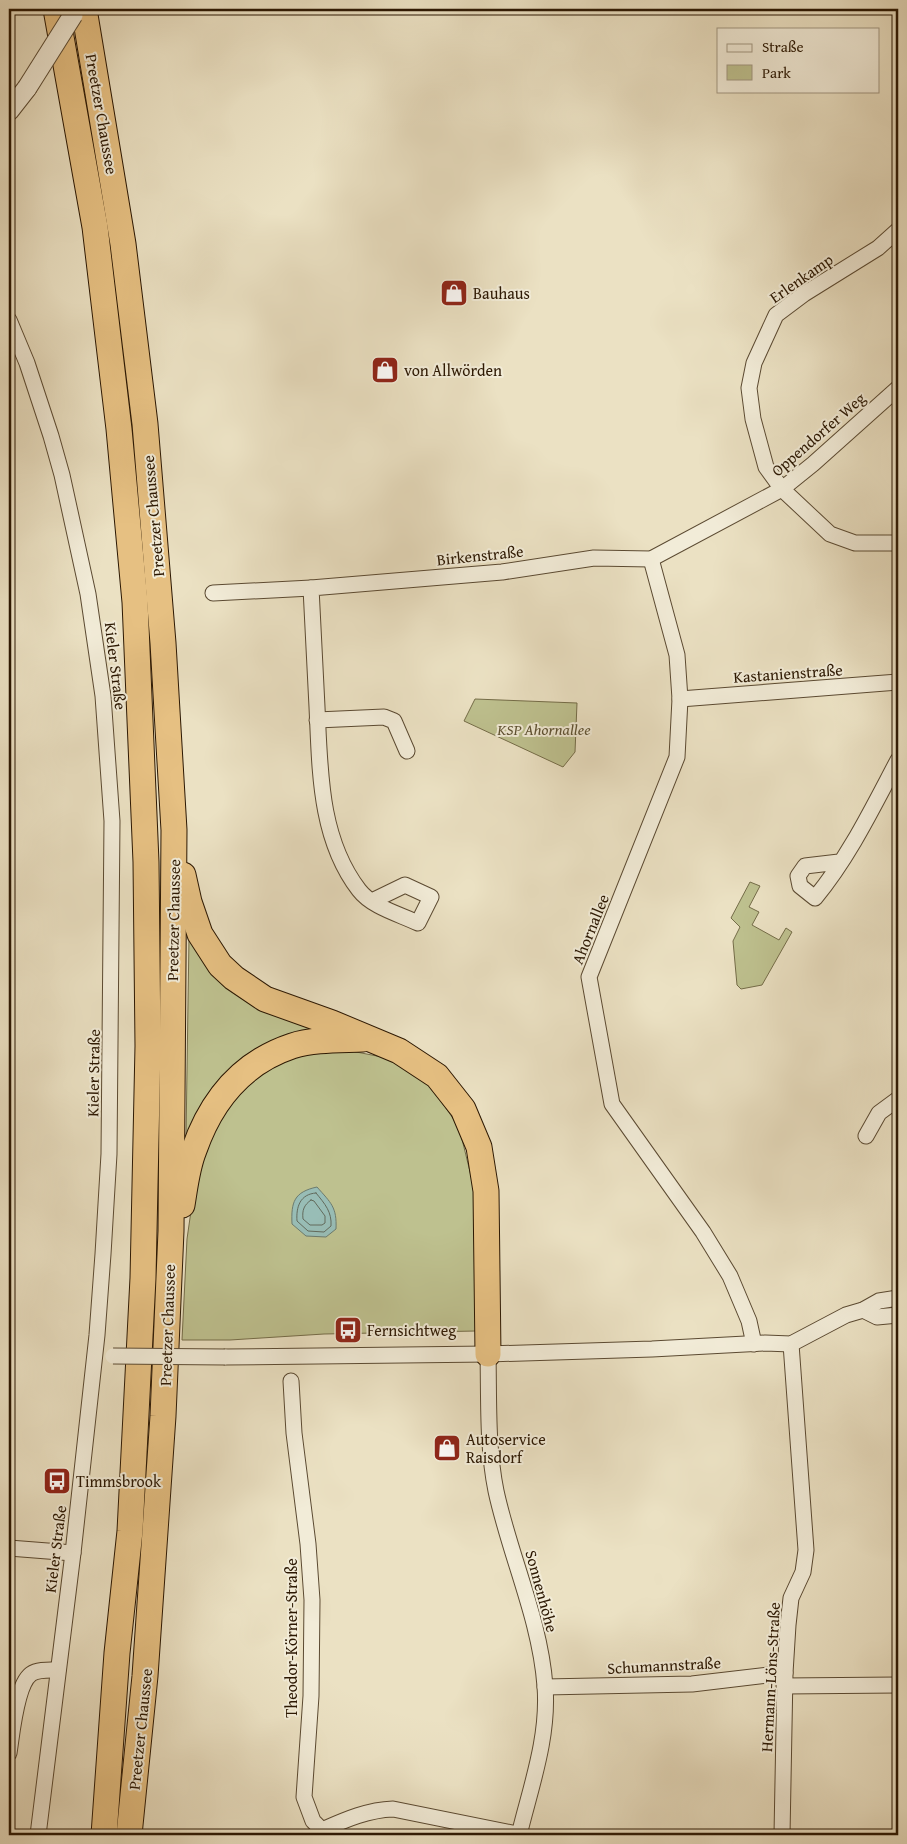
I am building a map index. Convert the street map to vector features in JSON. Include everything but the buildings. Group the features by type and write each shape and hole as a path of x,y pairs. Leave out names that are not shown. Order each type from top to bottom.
{"highway":[{"name":"Preetzer Chaussee","path":"56,9 95,227 120,429 135,602 146,862 148,1046 143,1278 130,1531 117,1653 104,1835"},
{"name":"Preetzer Chaussee","path":"84,9 123,244 145,424 163,643 174,830 171,1230 163,1416 152,1590 129,1835"},
{"path":"174,830 193,917 200,934 220,965 265,999 332,1023 400,1051 437,1076 463,1109 479,1147 486,1191 488,1354"},
{"path":"171,1230 181,1210 193,1151 206,1118 230,1084 260,1060 292,1046 326,1040 371,1039"}],"street":[{"path":"9,111 27,88 77,9"},
{"name":"Erlenkamp","path":"898,230 878,248 804,294 776,315 754,363 749,388 753,419 766,467 782,489 830,534 855,543 898,543"},
{"name":"Kieler Straße","path":"9,321 27,363 52,436 88,594 103,696 112,821 109,1154 95,1356 38,1835"},
{"name":"Oppendorfer Weg","path":"651,559 782,489 813,464 898,388"},
{"name":"Birkenstraße","path":"213,593 311,588 502,572 594,558 651,559"},
{"name":"Ahornallee","path":"651,559 677,655 680,699 677,757 589,977 612,1104 703,1232 730,1276 749,1321 754,1344"},
{"path":"311,588 323,805 333,839 345,867 359,890 372,902"},
{"name":"Kastanienstraße","path":"680,699 898,682"},
{"path":"317,720 384,717 394,721 407,751"},
{"path":"839,862 847,853 898,760"},
{"path":"866,1136 879,1113 898,1099"},
{"path":"95,1356 225,1357 488,1354 791,1344 846,1315 863,1310 879,1301 898,1298"},
{"path":"863,1310 877,1317 898,1315"},
{"name":"Hermann-Löns-Straße","path":"782,1835 785,1680 790,1598 803,1572 806,1550 791,1344"},
{"name":"Sonnenhöhe","path":"488,1354 490,1433 496,1490 535,1628 545,1687 543,1744 520,1835"},
{"name":"Theodor-Körner-Straße","path":"291,1381 294,1433 308,1544 312,1600 311,1696 304,1797 313,1821 320,1833"},
{"path":"9,1548 73,1553"},
{"path":"9,1753 21,1687 31,1674 44,1670 58,1670"},
{"name":"Schumannstraße","path":"545,1687 785,1680 898,1685"},
{"path":"320,1833 376,1810 393,1809 520,1835"}],"green space":[{"name":"KSP Ahornallee","path":"475,699 577,703 575,752 563,767 464,721"},
{"path":"750,882 760,886 749,907 759,912 752,925 779,940 786,928 792,932 762,985 741,989 737,985 733,941 740,927 731,918"},
{"path":"189,937 335,1033 278,1042 186,1138"},
{"path":"336,1048 387,1058 429,1084 459,1127 474,1188 476,1331 324,1334 230,1340 182,1340 187,1239 199,1155 223,1103 256,1072 292,1055"}],"water":[{"path":"317,1187 332,1206 335,1215 336,1229 326,1237 306,1236 292,1224 292,1210 296,1199 303,1192"}],"place":[{"name":"Bauhaus","path":"454,293"},
{"name":"von Allwörden","path":"385,370"},
{"name":"Fernsichtweg","path":"348,1330"},
{"name":"Autoservice Raisdorf","path":"447,1448"},
{"name":"Timmsbrook","path":"57,1481"}]}
